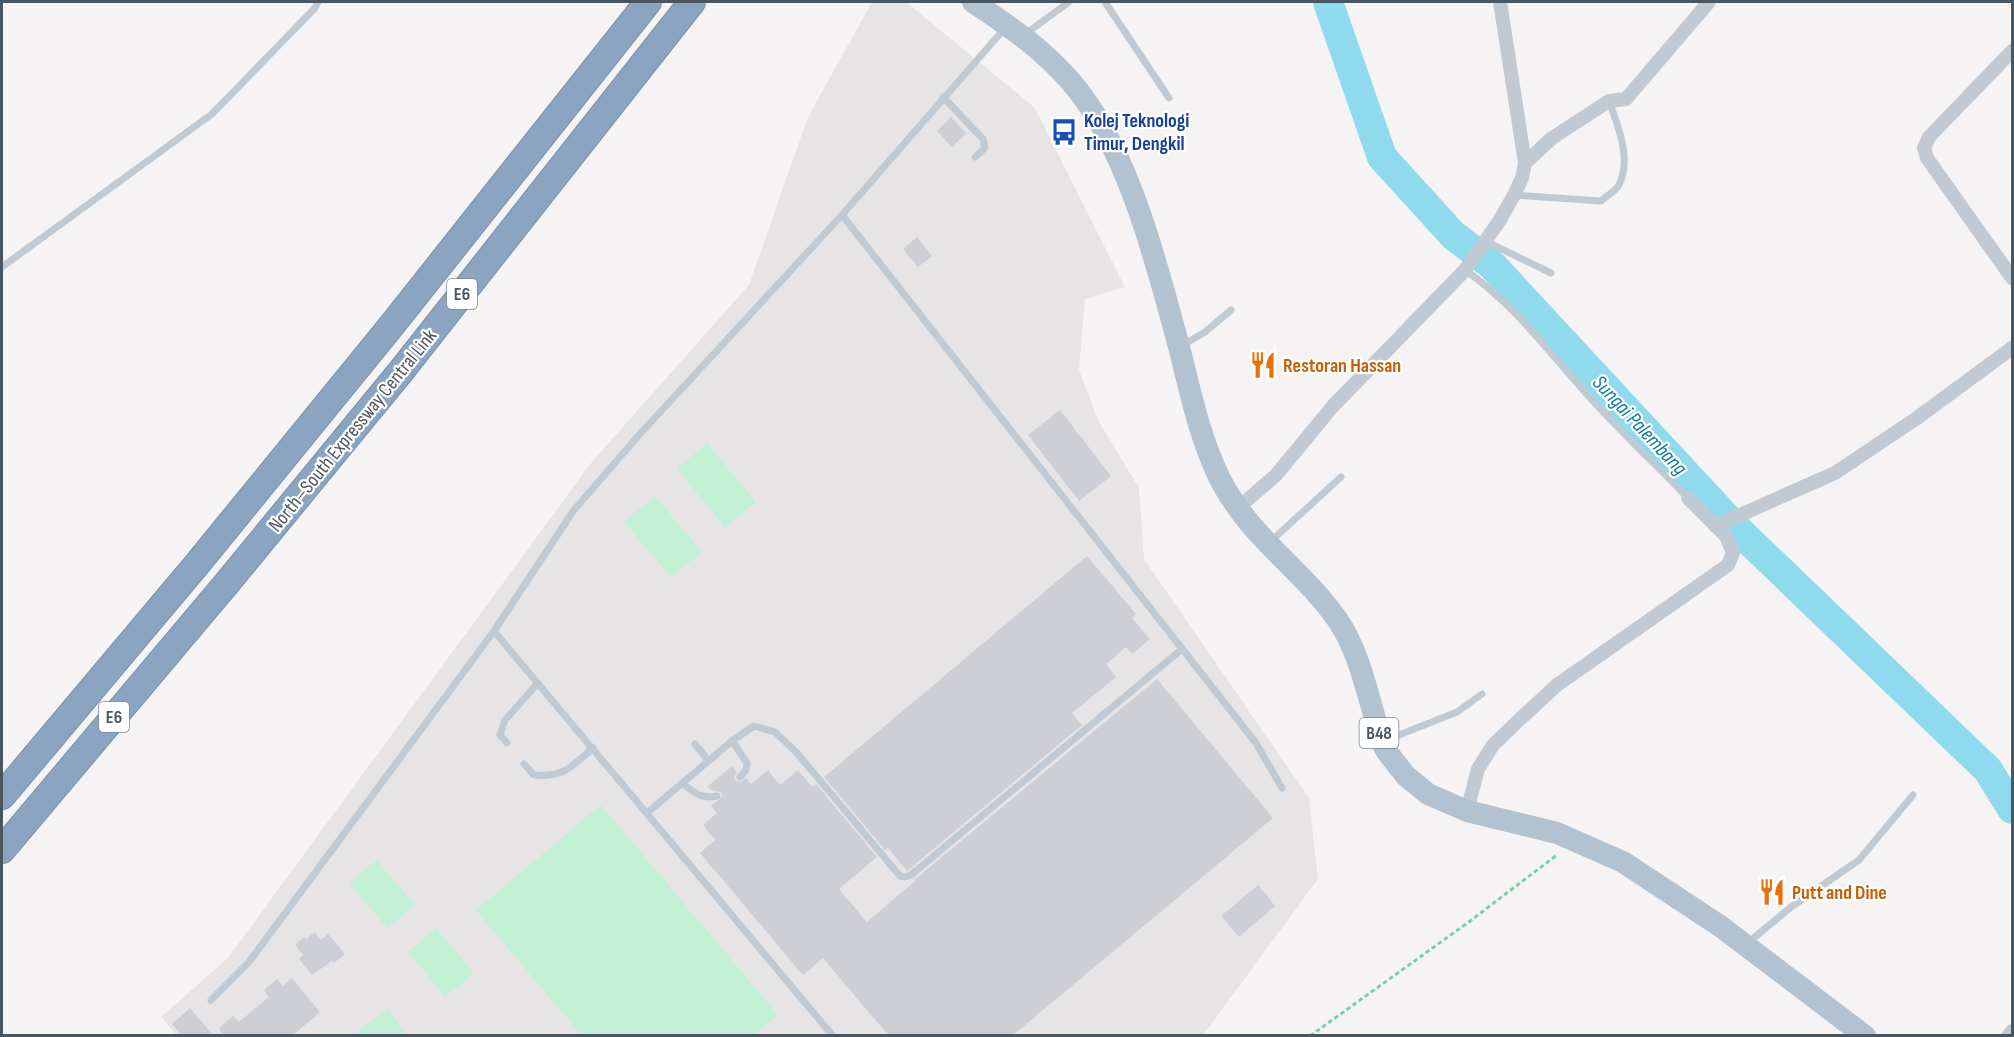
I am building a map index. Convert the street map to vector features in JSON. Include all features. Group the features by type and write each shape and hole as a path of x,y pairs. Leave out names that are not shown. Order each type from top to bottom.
{"highway":[{"name":"North–South Expressway Central Link","path":"2,796 198,563 347,380 648,2"},
{"name":"North–South Expressway Central Link","path":"2,850 227,583 402,370 693,2"}],"main road":[{"name":"B48","path":"973,2 1015,30 1044,54 1090,106 1123,170 1146,234 1161,279 1190,398 1205,444 1220,478 1238,508 1267,545 1322,598 1339,622 1361,668 1382,742 1406,776 1428,794 1467,811 1557,832 1623,862 1720,926 1865,1035"}],"street":[{"path":"1238,508 1276,475 1333,406 1469,264 1515,195 1525,163 1500,2"},
{"path":"1525,163 1552,138 1608,101 1626,99 1709,2"},
{"path":"2013,51 1929,137 1924,148 1927,158 2013,278"},
{"path":"1718,525 1835,473 1917,418 2013,348"},
{"path":"1467,811 1478,769 1493,745 1519,720 1557,685 1728,565 1733,553 1726,536 1718,525 1688,498"},
{"path":"2008,1035 2013,1031"}],"lane":[{"path":"2,267 212,114 315,8 318,2"},
{"path":"211,1000 249,962 494,631 574,510 639,435 842,215 943,97 1015,30 1069,2"},
{"path":"1105,2 1169,98"},
{"path":"943,97 983,139 985,148 975,157"},
{"path":"1515,195 1601,201 1618,186 1624,162 1620,132 1608,101"},
{"path":"842,215 1256,743 1282,788"},
{"path":"1484,243 1551,273"},
{"path":"1469,264 1595,403 1688,498"},
{"path":"1179,348 1205,332 1231,310"},
{"path":"1267,545 1341,477"},
{"path":"494,631 833,1035"},
{"path":"646,813 708,760 754,726 775,732 797,753 900,876 905,878 1182,649"},
{"path":"507,743 500,735 505,720 538,683"},
{"path":"1382,742 1457,712 1482,694"},
{"path":"732,741 747,763 746,770 740,777"},
{"path":"694,744 708,760"},
{"path":"524,764 534,775 550,777 567,770 593,748"},
{"path":"682,783 700,796 708,798 717,796"},
{"path":"1745,946 1791,907 1859,861 1913,795"}],"path":[{"path":"1310,1035 1466,924 1575,841"}],"shaded area":[{"path":"872,2 906,2 1035,108 1125,287 1085,299 1079,370 1099,422 1139,488 1144,559 1309,798 1318,879 1203,1035 177,1036 161,1017 228,958 591,463 749,285 808,117"}],"green space":[{"path":"707,443 756,502 725,527 677,469"},
{"path":"655,496 702,552 671,577 624,522"},
{"path":"601,805 778,1015 753,1035 581,1035 476,910"},
{"path":"377,860 415,905 387,928 349,883"},
{"path":"436,928 474,973 445,997 408,952"},
{"path":"388,1009 407,1035 352,1035"}],"building":[{"path":"951,117 966,133 952,147 937,131"},
{"path":"917,237 932,256 918,267 903,249"},
{"path":"1060,410 1111,476 1079,501 1028,435"},
{"path":"1087,556 1136,614 1132,618 1150,639 1132,654 1126,647 1106,664 1116,677 1072,713 1082,725 907,871 888,848 885,850 824,777"},
{"path":"1157,679 1273,818 1013,1035 888,1035 823,958 803,975 700,853 715,840 703,825 717,813 711,806 722,797 721,792 712,791 708,786 732,766 737,772 734,777 736,781 741,782 746,778 751,784 768,770 780,785 798,770 812,787 816,784 877,857 839,889 867,922 914,880"},
{"path":"1258,885 1275,906 1239,937 1221,916"},
{"path":"315,932 321,940 328,934 345,954 312,975 299,959 303,955 295,945 304,937 306,939"},
{"path":"292,978 320,1012 293,1035 223,1035 219,1028 233,1016 239,1022 269,997 264,990 277,979 283,986"},
{"path":"190,1008 213,1035 181,1035 172,1024"}],"waterway":[{"name":"Sungai Palembang","path":"1328,2 1382,157 1453,235 1492,265 1736,528 1988,770 2012,809"}],"place":[{"name":"Kolej Teknologi Timur, Dengkil","path":"1064,132"},
{"name":"Restoran Hassan","path":"1263,365"},
{"name":"Putt and Dine","path":"1772,892"}]}
